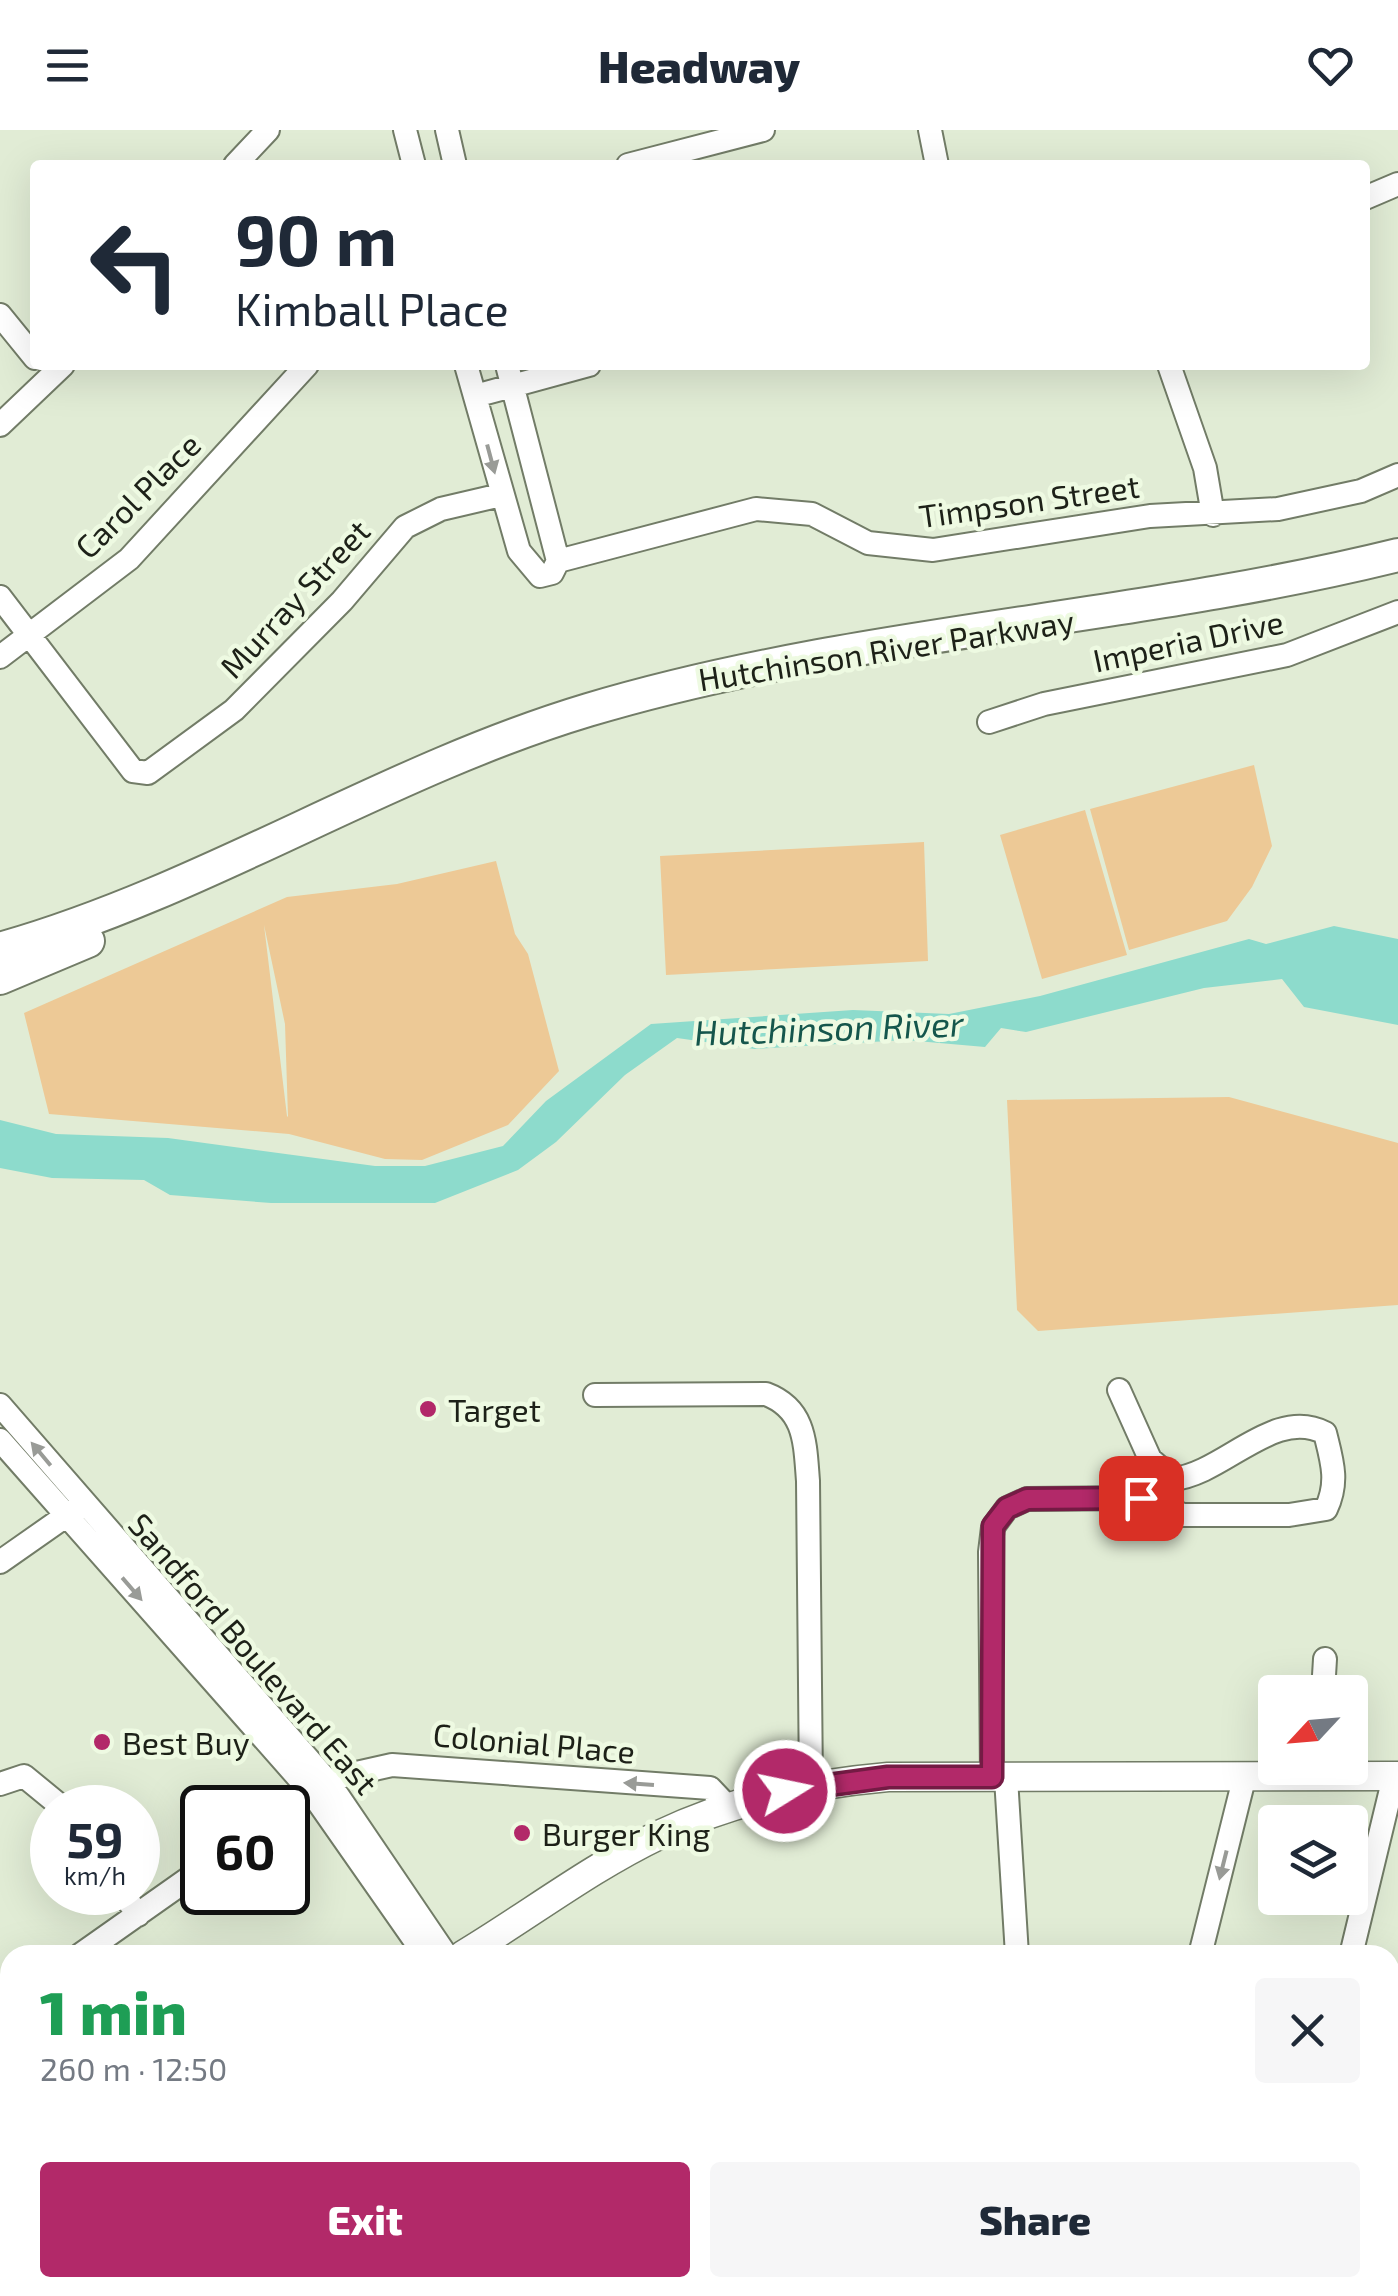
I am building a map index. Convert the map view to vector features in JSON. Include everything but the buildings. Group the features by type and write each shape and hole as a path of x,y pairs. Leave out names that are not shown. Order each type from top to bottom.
{"highway":[{"name":"Hutchinson River Parkway","path":"0,928 146,874 440,740 637,672 787,639 1202,577 1398,535"},
{"name":"Hutchinson River Parkway","path":"0,949 134,902 404,778 533,726 730,672 1211,596 1398,555"},
{"path":"0,978 178,902 345,818 404,778"}],"main road":[{"path":"478,1945 643,1843 728,1807 811,1786 888,1777 1258,1775"},
{"path":"1368,1775 1396,1776"}],"street":[{"path":"239,160 268,130"},
{"path":"405,130 413,160"},
{"path":"446,130 454,160"},
{"path":"643,160 718,135 763,130"},
{"path":"930,130 936,160"},
{"path":"718,135 726,160"},
{"path":"1370,196 1398,184"},
{"path":"0,315 30,352"},
{"path":"0,425 51,370"},
{"name":"Carol Place","path":"0,657 128,559 302,370"},
{"path":"467,370 501,495"},
{"path":"475,396 510,375 550,370"},
{"path":"1171,370 1204,468 1213,515"},
{"path":"510,375 558,561"},
{"name":"Timpson Street","path":"501,495 520,551 540,576 552,573 558,561 756,509 812,514 868,543 934,550 1150,516 1213,515 1340,496 1398,475"},
{"name":"Murray Street","path":"28,636 134,770 148,773 234,710 342,601 404,526 440,509 501,495"},
{"path":"0,598 28,636"},
{"name":"Imperia Drive","path":"989,722 1044,704 1287,656 1398,612"},
{"path":"1016,1945 999,1777 990,1552 993,1526 1007,1508 1027,1499 1141,1498 1184,1515 1288,1514 1326,1508 1334,1491 1334,1466 1325,1434 1307,1424 1284,1428 1193,1477 1173,1478 1150,1459 1119,1390"},
{"path":"595,1395 766,1394 784,1401 796,1414 804,1436 808,1481 811,1786"},
{"name":"Sandford Boulevard East","path":"0,1404 75,1510"},
{"name":"Sandford Boulevard East","path":"0,1440 75,1510 321,1788 439,1945"},
{"path":"0,1562 75,1510"},
{"path":"1324,1675 1325,1659"},
{"name":"Colonial Place","path":"310,1795 369,1768 432,1764 710,1788 728,1807"},
{"path":"0,1784 24,1776 35,1785"},
{"path":"1203,1945 1245,1776"},
{"path":"1354,1945 1396,1776"},
{"name":"Sandford Boulevard East","path":"321,1788 419,1945"},
{"path":"94,1945 138,1915"}],"shaded area":[{"path":"1254,765 1272,846 1252,887 1227,921 1129,950 1090,809"},
{"path":"1085,810 1127,955 1042,979 1000,835"},
{"path":"924,842 928,961 666,975 660,856"},
{"path":"496,861 515,934 528,954 559,1071 508,1125 422,1160 385,1159 289,1134 49,1114 24,1013 287,897 397,884","holes":["264,925 285,1024 288,1117"]},
{"path":"1229,1097 1398,1143 1398,1305 1038,1331 1017,1310 1007,1100"}],"water":[{"name":"Hutchinson River","path":"1334,926 1398,939 1398,1025 1304,1007 1282,979 1204,988 1026,1032 1001,1028 985,1047 905,1040 755,1049 677,1038 625,1075 556,1142 518,1170 435,1203 271,1203 170,1195 144,1180 52,1178 0,1168 0,1120 56,1134 168,1138 375,1166 425,1166 503,1146 546,1101 651,1024 853,1010 949,1014 1040,996 1249,939 1266,944"}],"place":[{"name":"Target","path":"428,1409"},
{"name":"Best Buy","path":"102,1742"},
{"name":"Burger King","path":"522,1833"}],"route":[{"path":"785,1791 888,1777 992,1777 993,1526 1007,1508 1027,1499 1141,1498"}]}
